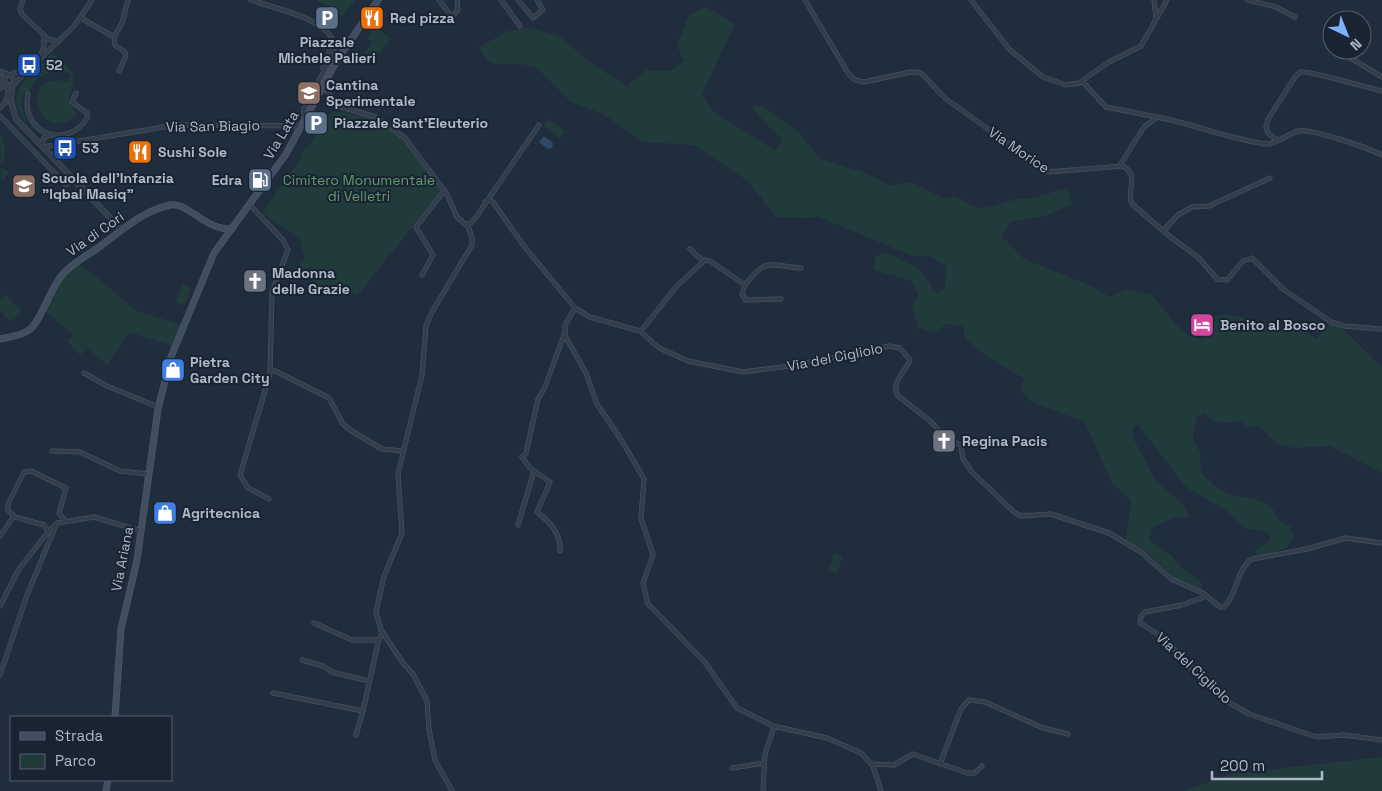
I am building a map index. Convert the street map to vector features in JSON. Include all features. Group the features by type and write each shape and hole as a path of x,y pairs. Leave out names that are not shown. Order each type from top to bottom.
{"main road":[{"name":"Via Lata","path":"232,229 282,160 342,52 378,0"},
{"name":"Via di Cori","path":"0,340 31,329 51,291 65,271 121,229 162,208 174,204 186,208 213,227 232,229"},
{"name":"Via Ariana","path":"115,716 121,629 136,566 158,407 171,357 211,260 232,229"}],"street":[{"path":"23,0 20,9 22,14 44,35 58,42"},
{"path":"14,85 81,18 92,0"},
{"path":"119,70 126,54 115,45 114,37 122,23 128,0"},
{"path":"251,0 317,22 326,30 333,41 334,51 303,110 306,119"},
{"path":"438,0 451,17 458,10 457,0"},
{"path":"501,0 520,26"},
{"path":"518,0 533,18 543,10 537,0"},
{"name":"Via Morice","path":"804,0 848,73 855,80 866,82 911,72 921,73 946,99 1048,172 1120,165"},
{"path":"971,0 1002,42 1038,73 1063,85 1074,85 1109,62 1140,47 1167,0"},
{"path":"1154,0 1156,21"},
{"path":"1247,0 1276,7 1295,16"},
{"path":"81,18 114,37"},
{"path":"44,35 44,49 36,63 5,78 16,119 121,229"},
{"path":"1354,60 1382,77"},
{"path":"0,71 15,79 11,102"},
{"path":"1278,139 1274,139 1268,134 1266,122 1300,72 1312,72 1338,81 1382,91"},
{"path":"0,77 5,83 14,85"},
{"path":"1082,81 1106,107 1179,122 1200,130 1265,144 1296,132 1307,131 1357,145 1382,155"},
{"path":"0,89 5,83"},
{"path":"323,87 341,107 376,117 404,137 444,191 457,218 467,224 473,239 472,247 426,326 422,375 398,476 402,532 388,566 376,608 377,620 382,632 414,675 427,701 428,728 435,760 452,791"},
{"path":"28,94 26,103 29,116 41,130 50,135 60,136 72,132 87,119 87,113 72,102 76,93"},
{"path":"0,108 5,103 8,94"},
{"path":"0,116 66,185"},
{"path":"1158,118 1144,127 1120,165 1127,169 1132,176 1131,201 1163,231 1197,257 1218,280 1228,279 1244,261 1252,258 1283,289 1331,322 1344,326 1382,329"},
{"path":"9,125 16,119"},
{"path":"13,131 21,124"},
{"name":"Via San Biagio","path":"42,146 65,144 176,125 302,126"},
{"path":"467,224 474,220 539,125"},
{"path":"32,136 41,130"},
{"path":"42,146 44,138 50,135"},
{"path":"54,158 56,151 65,144"},
{"path":"57,176 64,169"},
{"path":"1163,231 1180,214 1192,207 1210,206 1270,178"},
{"path":"422,275 433,255 416,227 444,191"},
{"name":"Via del Cigliolo","path":"485,202 489,200 493,202 521,242 575,308 591,317 641,332 655,345 698,364 740,372 785,366 889,346 899,347 908,355 910,360 897,382 895,390 897,396 930,421 947,439 960,445 963,459 972,472 1015,513 1021,516 1037,513 1052,515 1068,522 1107,532 1141,552 1173,580 1207,596"},
{"path":"249,204 282,238 288,250 272,290 271,369 240,475 246,486 269,499"},
{"path":"690,249 703,261 710,261 745,285"},
{"path":"641,332 676,287 703,261"},
{"path":"781,299 746,300 742,294 745,285 758,270 770,264 801,268"},
{"path":"560,551 557,533 549,525 547,518 536,512 550,482 534,471 522,457 526,453 538,399 545,386 564,335 566,324 575,308"},
{"path":"564,335 586,373 596,402 644,479 641,518 653,555 643,583 647,603 704,661 734,705 774,727 836,741 861,752 872,764 881,791"},
{"path":"271,369 330,398 344,425 351,431 382,449 403,451"},
{"path":"84,373 110,387 158,407"},
{"path":"52,451 80,452 120,470 149,474"},
{"path":"48,532 44,525 14,516 9,512 8,505 21,474 28,470 66,488 66,493 58,513 64,520"},
{"path":"518,525 534,471"},
{"path":"0,536 14,516"},
{"path":"0,606 17,572 57,523 64,520 96,517 141,531"},
{"path":"0,675 27,595 57,523"},
{"path":"1207,596 1220,607 1225,606 1246,565 1253,559 1306,549 1346,538 1382,543"},
{"name":"Via del Cigliolo","path":"1207,596 1182,605 1145,612 1140,616 1140,623 1155,631 1170,644 1187,664 1220,691 1230,703 1249,714 1316,737 1344,734 1382,740"},
{"path":"314,623 352,640 379,640"},
{"path":"356,735 382,632"},
{"path":"302,660 323,666 331,672 369,681"},
{"path":"273,693 362,711"},
{"path":"940,764 961,709 969,700 985,702 1043,728 1068,734"},
{"path":"763,791 764,763 774,727"},
{"path":"872,764 894,765 913,754 972,774 982,766"},
{"path":"732,768 764,763"}],"green space":[{"path":"317,0 355,0 343,16 337,15"},
{"path":"706,7 735,24 702,94 715,113 776,151 782,139 764,122 752,106 763,106 798,132 821,159 863,172 892,186 912,182 945,199 955,196 980,208 1018,199 1035,198 1068,189 1072,204 1046,216 1010,222 1002,236 1024,259 1089,285 1110,297 1125,289 1152,295 1175,323 1188,335 1203,340 1212,333 1215,316 1225,315 1274,325 1296,325 1317,339 1329,324 1344,330 1382,367 1382,473 1330,446 1294,448 1277,444 1260,427 1247,426 1239,421 1224,423 1212,420 1204,413 1197,416 1193,438 1200,452 1201,472 1217,487 1227,493 1261,501 1268,505 1274,511 1278,520 1290,526 1294,538 1285,549 1257,556 1255,551 1270,540 1269,533 1245,528 1227,511 1186,487 1138,425 1133,427 1133,438 1156,481 1185,506 1189,517 1173,518 1152,528 1149,540 1172,556 1182,568 1202,583 1201,589 1174,578 1152,557 1126,539 1131,500 1112,483 1085,422 1032,402 1021,390 1024,379 984,354 965,338 963,326 946,324 935,333 918,328 912,305 918,295 912,281 874,270 876,256 887,253 919,269 937,293 945,289 946,266 931,257 910,255 817,216 810,218 776,217 748,181 694,145 642,142 603,114 571,102 537,68 521,64 495,64 486,60 479,47 508,31 531,28 559,36 592,64 627,86 646,70 670,71 684,61 677,46 689,15"},
{"path":"376,27 391,39 373,61 364,53 373,42 367,38"},
{"path":"52,53 73,74 74,84 68,102 78,113 65,123 53,123 44,117 39,107 38,96 42,86 51,81 68,82 71,74 51,72 39,77 28,94 24,93 21,103 28,125 20,114 17,94 27,78"},
{"name":"Cimitero Monumentale di Velletri","path":"334,111 372,118 404,139 442,190 357,296 342,285 333,296 295,268 305,258 299,238 262,213 302,156 300,155 305,148 307,149"},
{"path":"548,119 565,131 560,139 543,126"},
{"path":"0,132 5,150 1,168 10,172 1,181"},
{"path":"78,264 102,281 135,310 182,325 172,346 129,332 108,365 78,341 86,350 80,355 67,341 73,335 44,310 57,285"},
{"path":"182,284 191,287 185,305 176,302"},
{"path":"5,294 22,311 11,322 0,311 0,299"},
{"path":"834,553 843,556 837,574 828,571"},
{"path":"1382,757 1382,791 1184,791 1231,774"}],"water":[{"path":"544,136 553,143 552,148 548,149 539,142"}],"place":[{"name":"Piazzale Michele Palieri","path":"327,18"},
{"name":"Red pizza","path":"372,18"},
{"name":"52","path":"29,65"},
{"name":"Cantina Sperimentale","path":"309,93"},
{"name":"Piazzale Sant'Eleuterio","path":"316,123"},
{"name":"53","path":"65,148"},
{"name":"Sushi Sole","path":"140,152"},
{"name":"Edra","path":"260,180"},
{"name":"Scuola dell'Infanzia \"Iqbal Masiq\"","path":"24,186"},
{"name":"Madonna delle Grazie","path":"255,281"},
{"name":"Benito al Bosco","path":"1202,325"},
{"name":"Pietra Garden City","path":"173,370"},
{"name":"Regina Pacis","path":"944,441"},
{"name":"Agritecnica","path":"165,513"}]}
